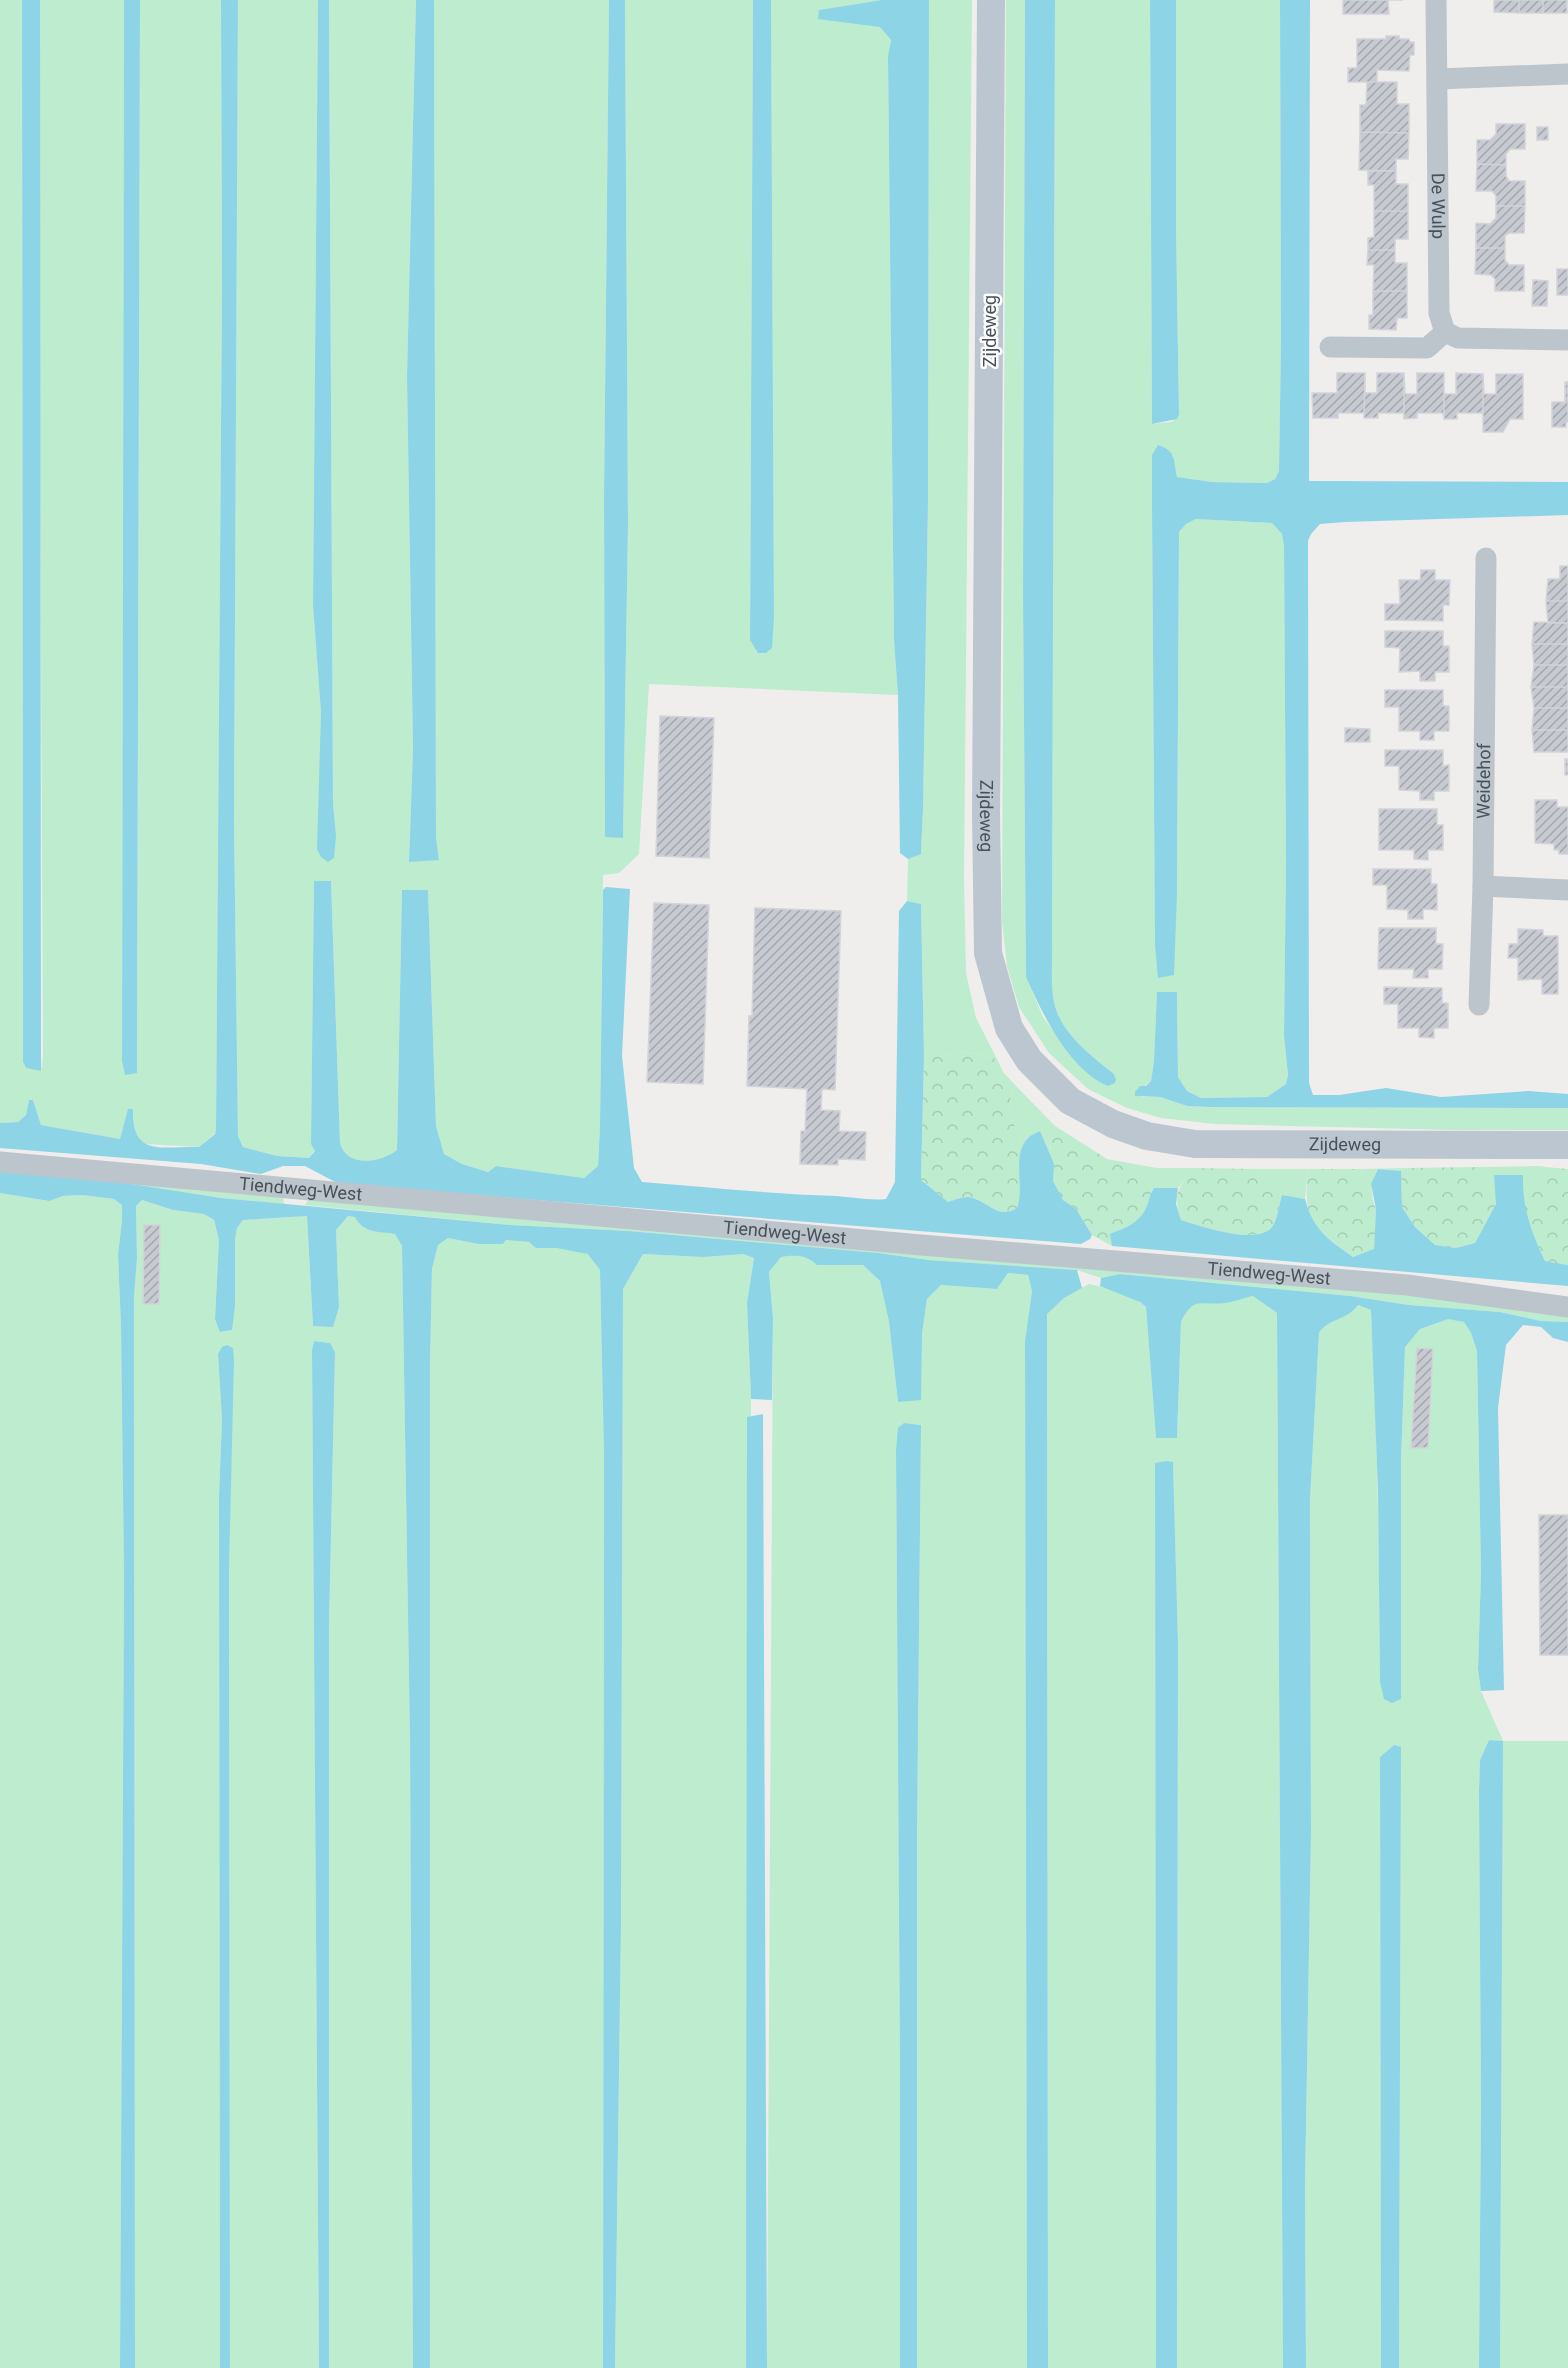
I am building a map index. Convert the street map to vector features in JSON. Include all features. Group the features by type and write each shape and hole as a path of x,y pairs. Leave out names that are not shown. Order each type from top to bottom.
{"main road":[{"name":"Zijdeweg","path":"991,0 987,907 988,953 1009,1029 1029,1060 1070,1101 1113,1124 1147,1136 1195,1144 1568,1145"}],"street":[{"name":"De Wulp","path":"1436,0 1439,313 1445,332"},
{"path":"1438,79 1568,74"},
{"path":"1330,347 1427,348 1445,332 1458,338 1568,340"},
{"name":"Weidehof","path":"1479,1005 1484,886 1485,558"},
{"path":"1484,886 1568,890"},
{"name":"Tiendweg-West","path":"0,1162 921,1245 1407,1285 1568,1306"}],"green space":[{"path":"0,0 22,0 23,1062 26,1068 41,1071 43,1056 40,0 124,0 122,1061 125,1074 137,1072 140,0 221,0 222,287 216,1129 215,1133 199,1147 143,1144 134,1128 133,1110 128,1110 120,1139 41,1125 33,1100 29,1100 26,1115 18,1122 0,1123"},
{"path":"238,0 318,0 313,605 321,713 336,836 333,803 329,0 416,0 407,377 413,748 409,861 439,859 436,837 434,0 609,0 604,498 605,836 623,838 628,524 625,0 753,0 750,640 774,616 771,0 882,0 819,10 880,27 891,40 888,56 894,641 898,695 649,684 639,854 619,873 603,875 598,1166 584,1178 496,1166 488,1172 462,1164 444,1154 436,1126 428,890 402,891 397,1150 383,1158 357,1160 344,1151 340,1143 331,881 314,882 311,1144 315,1150 309,1158 277,1156 243,1147 238,1136 234,820"},
{"path":"929,0 972,0 964,879 966,973 976,1018 997,1059 964,1051 924,1056 921,904 907,901 908,859 921,853 923,809 928,503"},
{"path":"1006,0 1025,0 1023,593 1026,977 1043,1017 1077,1063 1113,1073 1086,1051 1069,1033 1057,1013 1052,986 1055,0 1150,0 1152,424 1172,422 1179,414 1176,0 1280,0 1279,471 1275,479 1267,483 1212,482 1176,477 1173,455 1152,455 1155,946 1159,977 1177,893 1179,532 1186,524 1196,519 1272,523 1282,534 1284,546 1286,862 1284,1036 1288,1075 1286,1084 1267,1097 1201,1098 1187,1091 1178,1077 1177,993 1157,992 1151,1081 1145,1086 1141,1097 1160,1097 1187,1106 1210,1107 1568,1108 1568,1130 1454,1130 1215,1124 1161,1118 1127,1108 1088,1089 1049,1053 1019,1007 1007,966 1002,920"},
{"path":"964,1051 997,1059 1003,1072 1016,1086 1012,1094 1010,1109 1013,1123 1024,1146 1020,1161 1019,1200 1017,1208 1009,1211 997,1210 968,1197 948,1202 921,1180 924,1056"},
{"path":"1016,1086 1055,1126 1049,1154 1040,1131 1027,1138 1024,1146 1013,1123 1010,1109 1012,1094"},
{"path":"1055,1126 1107,1159 1140,1165 1152,1191 1139,1221 1111,1234 1112,1246 1092,1235 1076,1209 1063,1200 1052,1181 1054,1164 1049,1154"},
{"path":"1140,1165 1157,1168 1194,1168 1178,1188 1154,1188 1152,1191"},
{"path":"1480,1167 1545,1167 1522,1197 1522,1175 1496,1204"},
{"path":"1480,1167 1496,1204 1475,1243 1456,1248 1435,1245 1415,1227 1402,1207 1401,1171 1408,1168"},
{"path":"1545,1167 1568,1169 1568,1265 1545,1261 1531,1230 1522,1197"},
{"path":"1194,1168 1261,1169 1282,1195 1272,1227 1254,1235 1242,1235 1214,1230 1181,1220 1177,1204 1178,1192"},
{"path":"1408,1168 1401,1171 1378,1169 1371,1184 1373,1201 1361,1169"},
{"path":"1261,1169 1308,1169 1305,1199 1282,1195"},
{"path":"1308,1169 1361,1169 1376,1209 1374,1250 1353,1257 1319,1230 1309,1213"},
{"path":"126,1183 283,1195 284,1204 221,1198"},
{"path":"0,1193 48,1201 63,1196 82,1195 114,1199 122,1204 118,1255 124,1578 120,2368 0,2368"},
{"path":"310,1198 1376,1290 1568,1313 1568,1322 1541,1321 1500,1312 1409,1305 1350,1296 1228,1284 1120,1274 1101,1278 1077,1270 928,1260 879,1253 629,1231 510,1225 305,1205"},
{"path":"142,1200 173,1210 204,1214 214,1220 219,1240 215,1319 221,1332 232,1330 235,1240 237,1228 243,1220 307,1216 313,1326 333,1326 339,1307 336,1230 348,1216 355,1217 370,1230 395,1234 402,1246 410,1740 413,2368 329,2368 329,1627 335,1352 330,1343 314,1341 312,1350 319,2368 230,2368 229,1571 233,1348 218,1354 222,1419 219,1496 220,2368 135,2368 134,1297 137,1258 136,1206"},
{"path":"448,1238 478,1244 503,1244 506,1240 529,1242 536,1248 577,1249 591,1256 600,1270 604,1456 603,2368 430,2368 430,1363 432,1269 438,1245"},
{"path":"728,1253 743,1254 754,1258 747,1303 751,1399 748,2368 615,2368 621,1925 623,1289 643,1254 702,1257"},
{"path":"793,1255 836,1265 863,1265 880,1281 889,1322 898,1402 922,1334 927,1299 941,1285 997,1289 1008,1273 1028,1275 1032,1291 1025,1341 1027,2368 917,2368 917,1838 921,1425 904,1423 896,1451 900,2368 767,2368 773,1318 769,1272 781,1257"},
{"path":"1089,1284 1127,1295 1146,1307 1156,1438 1177,1437 1181,1322 1188,1308 1194,1304 1253,1296 1277,1313 1283,2368 1177,2368 1178,1641 1173,1463 1166,1461 1155,1463 1156,2368 1048,2368 1047,1313 1064,1298"},
{"path":"1358,1305 1371,1310 1377,1450 1380,1682 1401,1461 1405,1346 1420,1329 1448,1318 1464,1322 1471,1333 1477,1351 1481,1572 1478,1669 1481,1691 1503,1741 1489,1740 1480,1760 1479,2368 1399,2368 1401,1748 1394,1745 1380,1757 1381,2368 1306,2368 1305,2187 1311,1831 1310,1500 1319,1333 1323,1326"},
{"path":"1503,1741 1568,1741 1568,2368 1500,2368"}],"water":[{"path":"22,0 40,0 41,1071 26,1068 23,1062"},
{"path":"124,0 140,0 137,1073 125,1075 122,1061"},
{"path":"221,0 238,0 234,820 238,1136 243,1147 277,1156 309,1158 315,1151 311,1144 314,881 331,881 340,1143 344,1151 350,1157 366,1161 383,1158 397,1150 402,890 428,890 436,1126 444,1154 462,1164 488,1172 496,1166 584,1178 598,1166 603,890 606,887 630,889 622,1056 634,1168 642,1182 886,1199 895,1182 899,911 907,901 921,904 924,1056 921,1180 948,1202 968,1197 998,1211 1010,1211 1017,1208 1019,1200 1019,1163 1023,1145 1029,1137 1040,1131 1054,1164 1053,1181 1063,1200 1076,1209 1092,1235 1090,1239 1081,1244 339,1184 305,1166 283,1166 261,1174 201,1164 0,1148 0,1123 18,1122 26,1115 29,1100 33,1100 41,1125 120,1139 128,1109 133,1109 137,1135 152,1146 199,1147 215,1134 216,1129 222,287"},
{"path":"318,0 329,0 333,803 336,836 334,858 328,862 321,857 317,849 321,713 313,605"},
{"path":"416,0 434,0 436,837 439,860 409,862 413,748 407,377"},
{"path":"609,0 625,0 628,524 623,838 605,837 604,498"},
{"path":"753,0 771,0 774,616 772,648 766,653 758,653 750,640"},
{"path":"882,0 929,0 928,503 923,809 921,854 908,859 900,853 898,695 894,641 888,56 891,40 880,27 818,19 819,10"},
{"path":"1025,0 1055,0 1052,986 1057,1013 1069,1033 1086,1051 1113,1073 1115,1083 1108,1086 1094,1078 1069,1054 1040,1007 1026,977 1023,593"},
{"path":"1150,0 1176,0 1179,414 1177,419 1152,424"},
{"path":"1280,0 1310,0 1309,481 1568,482 1568,515 1345,522 1320,524 1311,534 1308,541 1309,1083 1313,1095 1339,1095 1386,1088 1441,1097 1528,1091 1568,1094 1568,1108 1210,1107 1187,1106 1160,1097 1135,1096 1140,1086 1146,1086 1151,1081 1157,992 1177,992 1178,1077 1187,1091 1201,1098 1267,1097 1286,1084 1288,1075 1284,1036 1286,862 1284,546 1282,534 1272,523 1196,519 1186,524 1179,532 1177,893 1174,975 1158,978 1155,946 1152,455 1158,445 1164,447 1173,457 1177,477 1212,482 1267,483 1275,479 1279,471"},
{"path":"1378,1169 1401,1171 1402,1207 1415,1227 1435,1245 1456,1248 1475,1243 1496,1204 1494,1175 1523,1175 1528,1219 1536,1240 1545,1261 1568,1265 1568,1286 1112,1246 1110,1234 1139,1219 1154,1188 1178,1188 1176,1204 1181,1220 1214,1230 1242,1235 1254,1235 1272,1227 1282,1195 1305,1199 1317,1226 1329,1239 1353,1257 1374,1249 1376,1209 1371,1184"},
{"path":"0,1171 126,1183 221,1198 510,1225 629,1231 879,1253 928,1260 1077,1270 1082,1288 1064,1298 1047,1314 1048,2368 1027,2368 1025,1341 1032,1291 1028,1275 1008,1273 997,1289 941,1285 927,1299 922,1334 921,1400 898,1402 889,1322 880,1281 863,1265 817,1265 804,1257 791,1256 781,1257 769,1272 773,1318 772,1400 751,1399 747,1303 754,1258 743,1254 702,1257 643,1254 623,1289 621,1925 615,2368 603,2368 604,1456 600,1270 588,1254 557,1248 536,1248 529,1242 506,1240 503,1244 478,1244 448,1238 438,1245 432,1269 430,1363 430,2368 413,2368 410,1740 402,1246 395,1234 367,1229 355,1217 348,1216 336,1230 339,1307 333,1327 313,1326 307,1216 243,1220 237,1228 235,1240 235,1306 232,1330 220,1332 215,1319 219,1240 214,1220 204,1214 173,1210 142,1200 136,1206 137,1258 134,1297 135,2368 120,2368 124,1578 118,1255 122,1205 114,1199 82,1195 63,1196 49,1201 0,1193"},
{"path":"1120,1274 1350,1296 1409,1305 1500,1312 1541,1321 1568,1322 1568,1342 1553,1338 1541,1327 1523,1325 1506,1345 1498,1408 1504,1690 1481,1691 1478,1669 1481,1572 1477,1351 1471,1333 1464,1322 1448,1319 1420,1329 1405,1347 1401,1461 1401,1699 1392,1703 1384,1699 1380,1682 1378,1491 1371,1310 1358,1305 1348,1314 1322,1328 1319,1333 1310,1500 1311,1831 1305,2187 1306,2368 1283,2368 1277,1313 1253,1296 1225,1303 1198,1303 1190,1308 1181,1322 1177,1438 1156,1438 1146,1307 1140,1302 1100,1286 1101,1278"},
{"path":"314,1341 330,1343 335,1352 329,1627 329,2368 319,2368 312,1350"},
{"path":"227,1345 233,1348 234,1359 229,1571 230,2368 220,2368 219,1496 222,1419 218,1354 222,1347"},
{"path":"763,1414 767,2368 746,2368 747,1417"},
{"path":"904,1423 921,1425 917,1838 917,2368 900,2368 896,1451 898,1428"},
{"path":"1173,1462 1178,1641 1177,2368 1156,2368 1155,1463"},
{"path":"1489,1740 1503,1741 1500,2368 1479,2368 1481,2105 1479,1792 1480,1760"},
{"path":"1394,1745 1401,1747 1399,2368 1381,2368 1380,1757"}],"building":[{"path":"1343,0 1388,0 1389,14 1343,14"},
{"path":"1494,0 1519,0 1519,13 1494,12"},
{"path":"1519,0 1543,0 1543,13 1519,13"},
{"path":"1543,0 1567,0 1567,13 1543,13"},
{"path":"1386,36 1399,36 1399,39 1409,39 1410,42 1414,42 1414,55 1410,55 1409,71 1377,70 1377,82 1348,82 1348,68 1357,68 1357,39 1386,39"},
{"path":"1367,82 1397,82 1397,104 1409,104 1409,133 1360,132 1360,105 1366,105"},
{"path":"1496,124 1525,124 1525,149 1510,149 1506,154 1506,165 1477,164 1477,140 1490,140 1496,134"},
{"path":"1537,127 1548,127 1548,140 1537,140"},
{"path":"1360,132 1409,133 1408,159 1396,159 1396,171 1359,170"},
{"path":"1477,164 1506,165 1506,176 1509,181 1525,181 1525,206 1496,206 1496,196 1492,191 1476,191"},
{"path":"1368,171 1396,171 1396,184 1408,184 1408,211 1374,211 1374,185 1368,185"},
{"path":"1496,206 1525,206 1524,233 1509,233 1505,236 1505,248 1476,248 1476,223 1490,224 1496,218"},
{"path":"1374,211 1408,211 1408,239 1395,239 1395,250 1368,250 1368,238 1374,237"},
{"path":"1476,248 1505,248 1505,260 1509,265 1524,265 1524,291 1495,291 1495,279 1491,275 1475,274"},
{"path":"1368,250 1395,250 1395,263 1407,263 1407,291 1373,291 1374,265 1367,265"},
{"path":"1557,269 1568,269 1568,295 1557,295"},
{"path":"1533,280 1548,281 1547,306 1532,306"},
{"path":"1373,291 1407,291 1407,318 1397,318 1396,330 1369,329 1369,315 1373,315"},
{"path":"1337,373 1365,373 1364,418 1364,413 1338,413 1338,418 1313,418 1312,393 1337,393"},
{"path":"1365,373 1365,393 1377,393 1377,373 1404,373 1404,413 1378,413 1378,418 1364,418"},
{"path":"1404,373 1405,394 1417,394 1417,373 1444,373 1444,419 1443,413 1417,413 1417,418 1404,419"},
{"path":"1456,373 1483,374 1483,413 1457,413 1457,419 1444,419 1444,394 1456,394"},
{"path":"1483,374 1484,394 1496,394 1496,374 1523,374 1523,419 1510,419 1503,432 1483,432"},
{"path":"1565,382 1568,382 1568,422 1566,422 1566,427 1552,427 1552,402 1565,402"},
{"path":"1560,566 1568,566 1568,601 1546,601 1548,579 1560,579"},
{"path":"1421,570 1435,570 1435,580 1450,580 1449,605 1443,605 1443,621 1385,620 1385,604 1400,604 1399,580 1420,580"},
{"path":"1546,601 1568,601 1568,623 1548,623"},
{"path":"1534,622 1568,623 1568,644 1532,644"},
{"path":"1385,631 1443,631 1443,646 1449,646 1449,672 1435,672 1435,681 1420,681 1420,671 1399,672 1400,648 1385,647"},
{"path":"1532,644 1568,644 1568,665 1534,665"},
{"path":"1534,665 1568,665 1568,687 1531,687"},
{"path":"1531,687 1568,687 1568,708 1534,708"},
{"path":"1385,690 1443,690 1443,706 1449,706 1449,731 1434,731 1434,740 1420,740 1420,731 1399,731 1399,707 1385,707"},
{"path":"1534,708 1568,708 1568,730 1532,730"},
{"path":"660,716 714,718 709,858 656,856"},
{"path":"1345,728 1370,729 1370,742 1345,742"},
{"path":"1532,730 1568,730 1568,752 1534,752"},
{"path":"1385,750 1443,750 1443,766 1449,765 1449,791 1434,791 1434,800 1420,800 1420,791 1399,790 1399,766 1385,766"},
{"path":"1565,759 1568,759 1568,775 1565,775"},
{"path":"1535,800 1557,800 1557,807 1568,807 1568,854 1559,854 1559,850 1554,850 1554,844 1535,843"},
{"path":"1379,809 1437,809 1437,825 1443,825 1443,850 1428,850 1428,860 1414,859 1414,850 1379,850"},
{"path":"1373,869 1431,869 1431,884 1437,884 1437,910 1423,909 1423,919 1408,919 1408,910 1387,909 1387,885 1373,885"},
{"path":"654,903 709,905 703,1084 647,1082"},
{"path":"755,908 841,911 835,1090 822,1089 821,1110 840,1111 839,1131 866,1132 865,1160 838,1159 838,1165 800,1164 801,1131 805,1131 807,1089 747,1086 749,1016 752,1016"},
{"path":"1379,928 1436,928 1436,944 1443,944 1442,969 1428,969 1428,978 1413,978 1414,969 1378,969"},
{"path":"1518,929 1543,930 1543,936 1558,936 1558,994 1542,994 1542,979 1518,980 1518,958 1508,958 1509,944 1518,944"},
{"path":"1384,987 1442,988 1442,1003 1448,1003 1448,1028 1434,1028 1434,1038 1419,1037 1419,1028 1398,1028 1398,1004 1384,1004"},
{"path":"144,1225 160,1225 159,1304 143,1304"},
{"path":"1417,1348 1433,1349 1428,1448 1411,1448"},
{"path":"1539,1515 1568,1515 1568,1655 1540,1655"}]}
